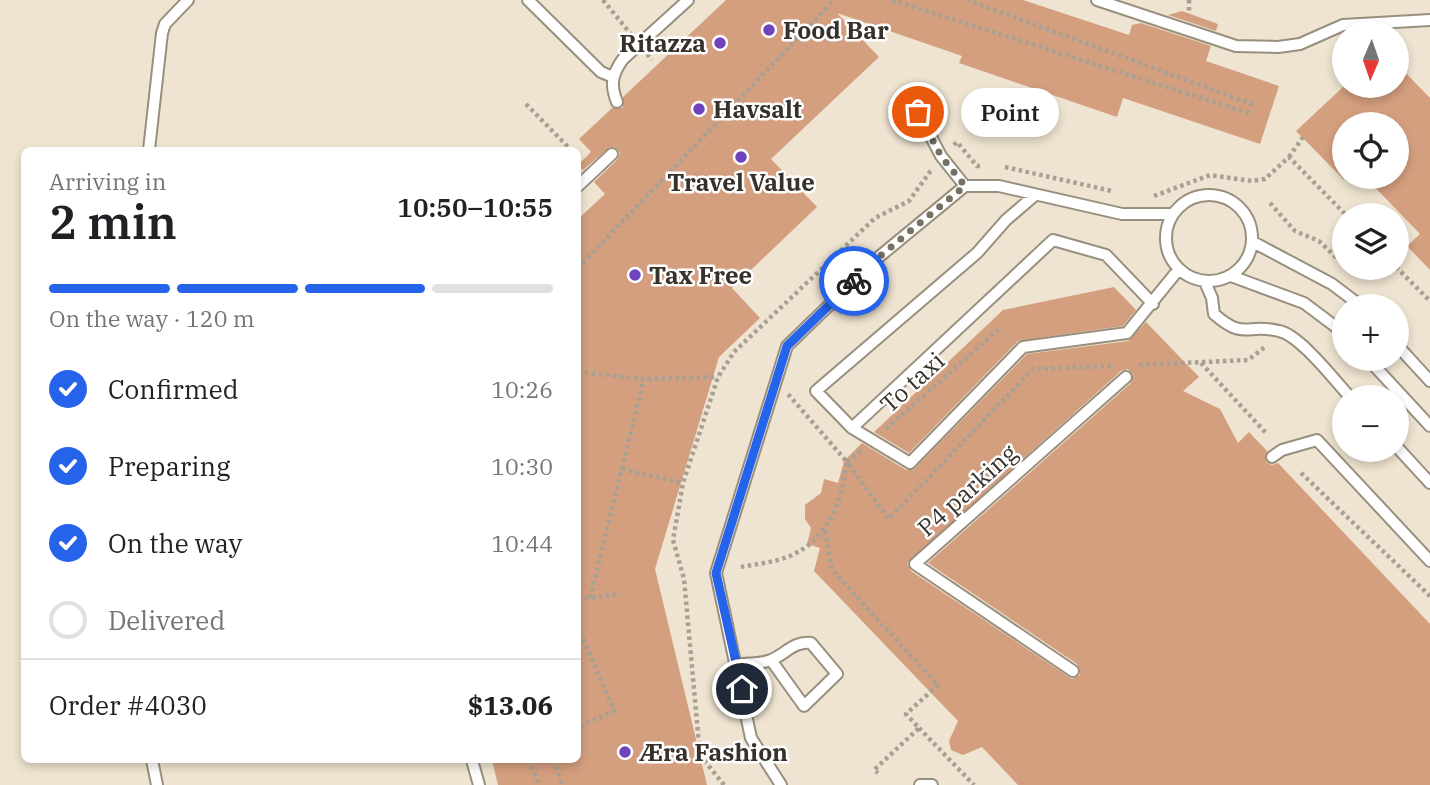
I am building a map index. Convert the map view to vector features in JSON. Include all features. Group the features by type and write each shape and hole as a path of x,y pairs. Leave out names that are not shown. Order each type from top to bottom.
{"lane":[{"path":"149,147 162,33 165,24 188,0"},
{"path":"528,0 601,72 613,77"},
{"path":"617,102 613,77 623,60 688,0"},
{"path":"1097,0 1236,46 1254,48 1300,44 1343,25 1430,20"},
{"path":"918,112 941,156 965,186"},
{"path":"581,183 612,154"},
{"path":"781,785 751,738 738,664 716,573 787,346 880,256 965,186 999,186 1122,214 1173,214"},
{"path":"1206,195 1226,198 1241,208 1251,223 1253,242 1246,262 1231,276 1205,282 1179,270 1168,253 1166,233 1173,214 1187,200 1206,195"},
{"path":"1034,196 1006,220 977,253 816,391 852,428 910,463 1023,347 1127,333 1179,270"},
{"path":"852,428 1053,240 1107,255 1153,304"},
{"path":"1253,242 1332,284 1345,294"},
{"path":"1231,276 1304,303 1332,324"},
{"path":"1205,282 1212,298 1214,314 1232,330 1280,331 1297,341 1339,385"},
{"path":"1409,358 1430,381"},
{"path":"1379,371 1430,426"},
{"name":"P4 parking","path":"1073,671 915,564 1126,377"},
{"path":"1272,457 1282,450 1317,440 1430,561"},
{"path":"1409,460 1430,483"},
{"path":"738,664 771,660 785,649 811,643 837,674 804,706 771,660"},
{"path":"153,763 157,785"},
{"path":"473,763 479,785"},
{"path":"920,785 932,785"}],"path":[{"path":"603,0 652,61"},
{"path":"581,265 834,0"},
{"path":"892,0 1252,114"},
{"path":"967,0 1255,106"},
{"path":"1189,0 1189,14"},
{"path":"526,104 568,147"},
{"path":"1145,199 1210,175 1252,181 1265,179 1289,157 1303,137"},
{"path":"929,173 941,156 957,142 977,166 990,167"},
{"path":"1289,157 1334,203"},
{"path":"1003,167 1119,193"},
{"path":"1270,202 1295,231 1319,241 1332,253"},
{"path":"1409,280 1430,301"},
{"name":"To taxi","path":"847,463 1001,327"},
{"path":"1200,363 1266,433"},
{"path":"581,372 644,379 718,377"},
{"path":"590,598 644,379"},
{"path":"741,567 791,555 825,531 842,496 847,463 786,391"},
{"path":"622,469 683,483"},
{"path":"1301,473 1430,596"},
{"path":"825,531 832,570 938,685 906,714 974,785"},
{"path":"581,600 617,594"},
{"path":"581,633 614,710 581,726"},
{"path":"878,773 874,769 919,728"},
{"path":"700,755 724,785"},
{"path":"530,763 540,785"},
{"path":"555,763 562,785"}],"building":[{"path":"726,0 1023,0 1129,35 1132,25 1141,23 1211,46 1206,61 1279,86 1260,144 1123,98 1117,117 959,63 962,56 837,13 879,57 771,159 817,207 732,288 760,318 719,357 655,569 707,785 498,785 493,763 581,763 581,216 605,194 594,182 617,160 620,153 615,147 610,147 583,170 581,162 591,152 579,139 612,108 623,108 623,97"},
{"path":"1182,11 1218,24 1216,31 1168,15"},
{"path":"1409,76 1430,98 1430,270 1409,248 1409,244 1420,234 1409,223 1409,203 1390,203 1377,189 1409,189 1409,112 1332,112 1332,168 1296,131 1332,97 1409,98"},
{"path":"1114,287 1136,310 1123,326 1018,341 909,453 874,432 1003,310"},
{"path":"1146,322 1199,377 1183,391 1220,409 1238,443 1249,432 1267,451 1266,462 1272,465 1278,463 1430,624 1430,785 1018,785 982,747 963,755 951,750 949,741 958,721 814,571 820,548 807,544 811,528 805,519 805,505 821,493 824,479 838,483 844,461 862,443 906,470 913,470 1027,354 1128,341","holes":["1128,369 1133,375 1131,383 928,563 1077,664 1080,675 1072,679 911,571 907,563 1121,371"]}],"way so far":[{"path":"854,281 965,186 954,168 941,156 918,112"}],"place":[{"name":"Food Bar","path":"769,30"},
{"name":"Ritazza","path":"720,43"},
{"name":"Havsalt","path":"699,109"},
{"name":"Point","path":"918,112"},
{"name":"Travel Value","path":"741,157"},
{"name":"Tax Free","path":"635,275"},
{"name":"Æra Fashion","path":"625,752"}],"route":[{"path":"742,689 716,573 774,380 787,346 854,281"}]}
